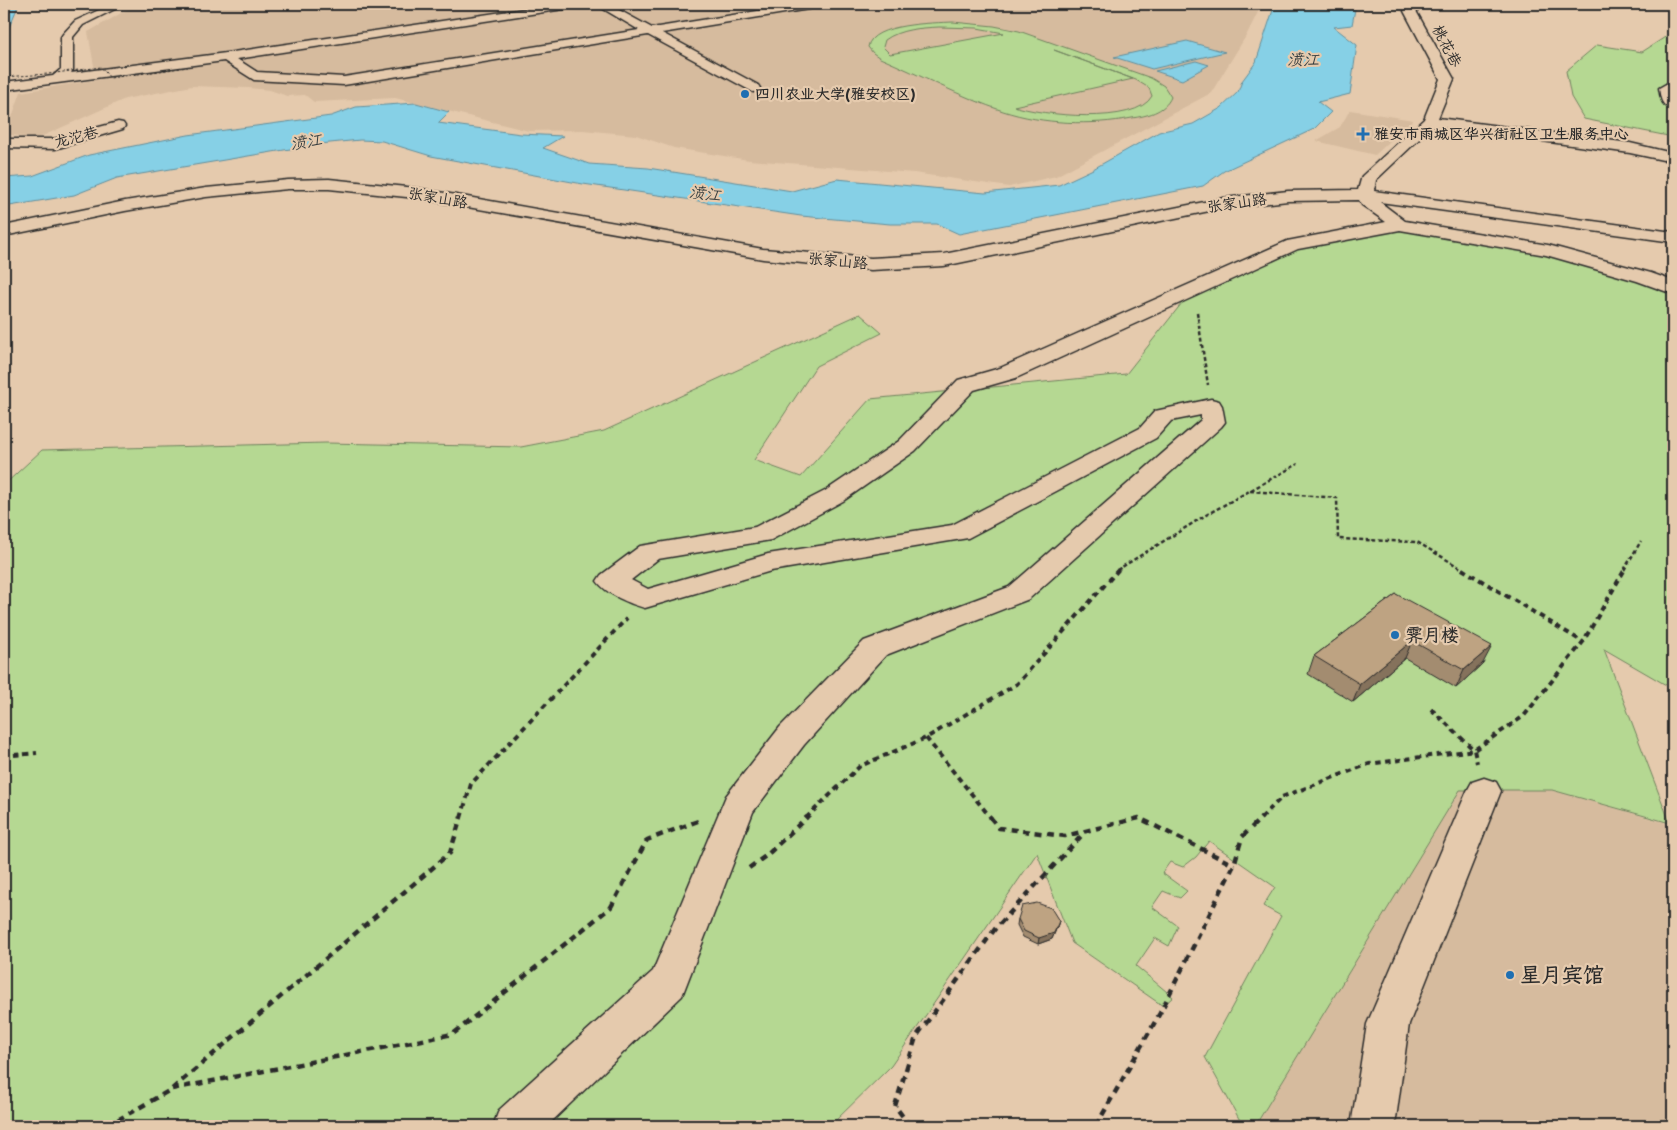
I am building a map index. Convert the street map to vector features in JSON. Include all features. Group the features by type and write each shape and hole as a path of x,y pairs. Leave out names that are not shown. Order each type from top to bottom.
{"street":[{"path":"57,33 68,22 108,4"},
{"path":"56,80 67,70 67,37 79,23 120,4"},
{"path":"4,101 5,83 56,80 226,57 577,4"},
{"path":"600,4 753,88"},
{"path":"226,57 254,76 332,82 822,4"},
{"path":"940,4 946,4"},
{"name":"桃花巷","path":"1365,195 1368,179 1430,121 1447,79 1410,11 1414,4"},
{"path":"54,63 56,80"},
{"path":"1673,84 1666,88 1669,103 1673,105"},
{"path":"1430,121 1630,148 1663,155"},
{"name":"龙沱巷","path":"4,144 55,144 118,126"},
{"name":"张家山路","path":"4,231 170,198 255,188 328,184 374,187 407,192 763,254 871,264 944,260 1224,203 1288,196 1365,195 1673,237"},
{"path":"1365,195 1368,201 1400,225"},
{"path":"516,1126 668,983 738,806 792,736 875,648 1019,593 1213,422 1211,406 1163,416 1148,433 959,532 768,563 645,599 611,581 650,552 762,534 834,496 907,446 966,385 1008,373 1293,245 1400,225 1548,250 1644,277 1673,288"},
{"path":"1373,1126 1388,1024 1484,790"}],"path":[{"path":"5,83 48,74 101,67 110,78 188,66"},
{"path":"1193,289 1211,406"},
{"path":"745,871 767,855 860,766 926,738 1017,684 1117,570 1206,515 1298,464"},
{"path":"1249,491 1337,498 1338,539 1417,542 1583,642"},
{"path":"1096,1126 1160,1013 1234,865 1242,836 1282,797 1369,764 1474,750 1524,716 1583,642 1641,542"},
{"path":"108,1126 172,1089 450,853 471,784 645,599"},
{"path":"1431,709 1474,750 1484,790"},
{"path":"926,738 999,828 1065,836 1139,818 1234,865"},
{"path":"4,756 37,753"},
{"path":"172,1089 453,1034 611,907 647,840 738,806"},
{"path":"910,1126 896,1106 916,1037 994,929 1085,832"}],"shaded area":[{"name":"四川农业大学(雅安校区)","path":"152,4 1262,4 1246,36 1211,93 1056,176 1009,187 914,173 749,160 674,148 636,135 582,130 529,131 395,98 314,102 305,95 287,96 270,90 248,88 192,86 125,99 36,139 6,134 21,92 101,79 94,66 88,32 132,7"},
{"name":"雅安市雨城区华兴街社区卫生服务中心","path":"1350,110 1413,120 1375,155 1316,141 1340,127"},
{"name":"星月宾馆","path":"1460,790 1552,790 1673,825 1673,1126 1255,1126"}],"green space":[{"path":"953,22 994,26 1019,31 1151,78 1164,86 1171,97 1160,110 1143,116 1116,121 1084,123 1034,119 1003,111 956,93 880,58 868,47 872,39 880,33 891,29 919,24","holes":["939,27 977,28 1004,33 890,54 883,47 885,40 897,33","1054,50 1136,80 1149,88 1152,96 1143,105 1108,115 1065,115 1014,106 1133,79"]},
{"path":"1673,32 1673,137 1584,119 1571,97 1566,71 1597,45 1642,52"},
{"path":"1400,225 1539,249 1607,266 1673,288 1673,689 1604,649 1670,823 1552,790 1460,790 1255,1126 1243,1126 1205,1057 1281,916 1263,906 1275,887 1209,841 1196,857 1183,867 1170,862 1162,873 1187,891 1180,898 1163,891 1152,907 1178,926 1169,946 1155,938 1136,966 1173,997 1163,1006 1072,943 1037,853 891,1066 830,1126 4,1126 4,485 42,450 326,443 521,447 604,431 860,314 882,333 816,366 754,460 801,477 870,399 1126,374 1193,289 1293,245"}],"water":[{"path":"4,4 19,4 4,39"},
{"name":"𣸣江","path":"1275,4 1356,4 1352,25 1334,27 1357,45 1350,94 1318,102 1331,112 1314,129 1224,171 1203,186 959,234 937,224 890,224 801,216 583,184 431,156 382,141 360,140 320,144 117,178 74,195 4,207 4,178 32,176 89,155 188,135 331,116 356,107 416,103 449,112 438,123 521,134 563,136 543,148 589,164 648,168 792,191 837,179 985,193 1059,185 1093,169 1159,132 1193,124 1221,108 1238,92 1242,81 1256,62"},
{"path":"1187,41 1225,52 1152,69 1114,57"},
{"path":"1196,61 1209,65 1182,80 1155,71"}],"building":[{"path":"1396,594 1492,646 1464,670 1412,641 1360,684 1314,656"},
{"path":"1037,903 1051,908 1059,921 1054,933 1039,938 1024,931 1018,919 1022,906"}],"place":[{"name":"四川农业大学(雅安校区)","path":"745,94"},
{"name":"雅安市雨城区华兴街社区卫生服务中心","path":"1363,134"},
{"name":"霁月楼","path":"1395,635"},
{"name":"星月宾馆","path":"1510,975"}]}
